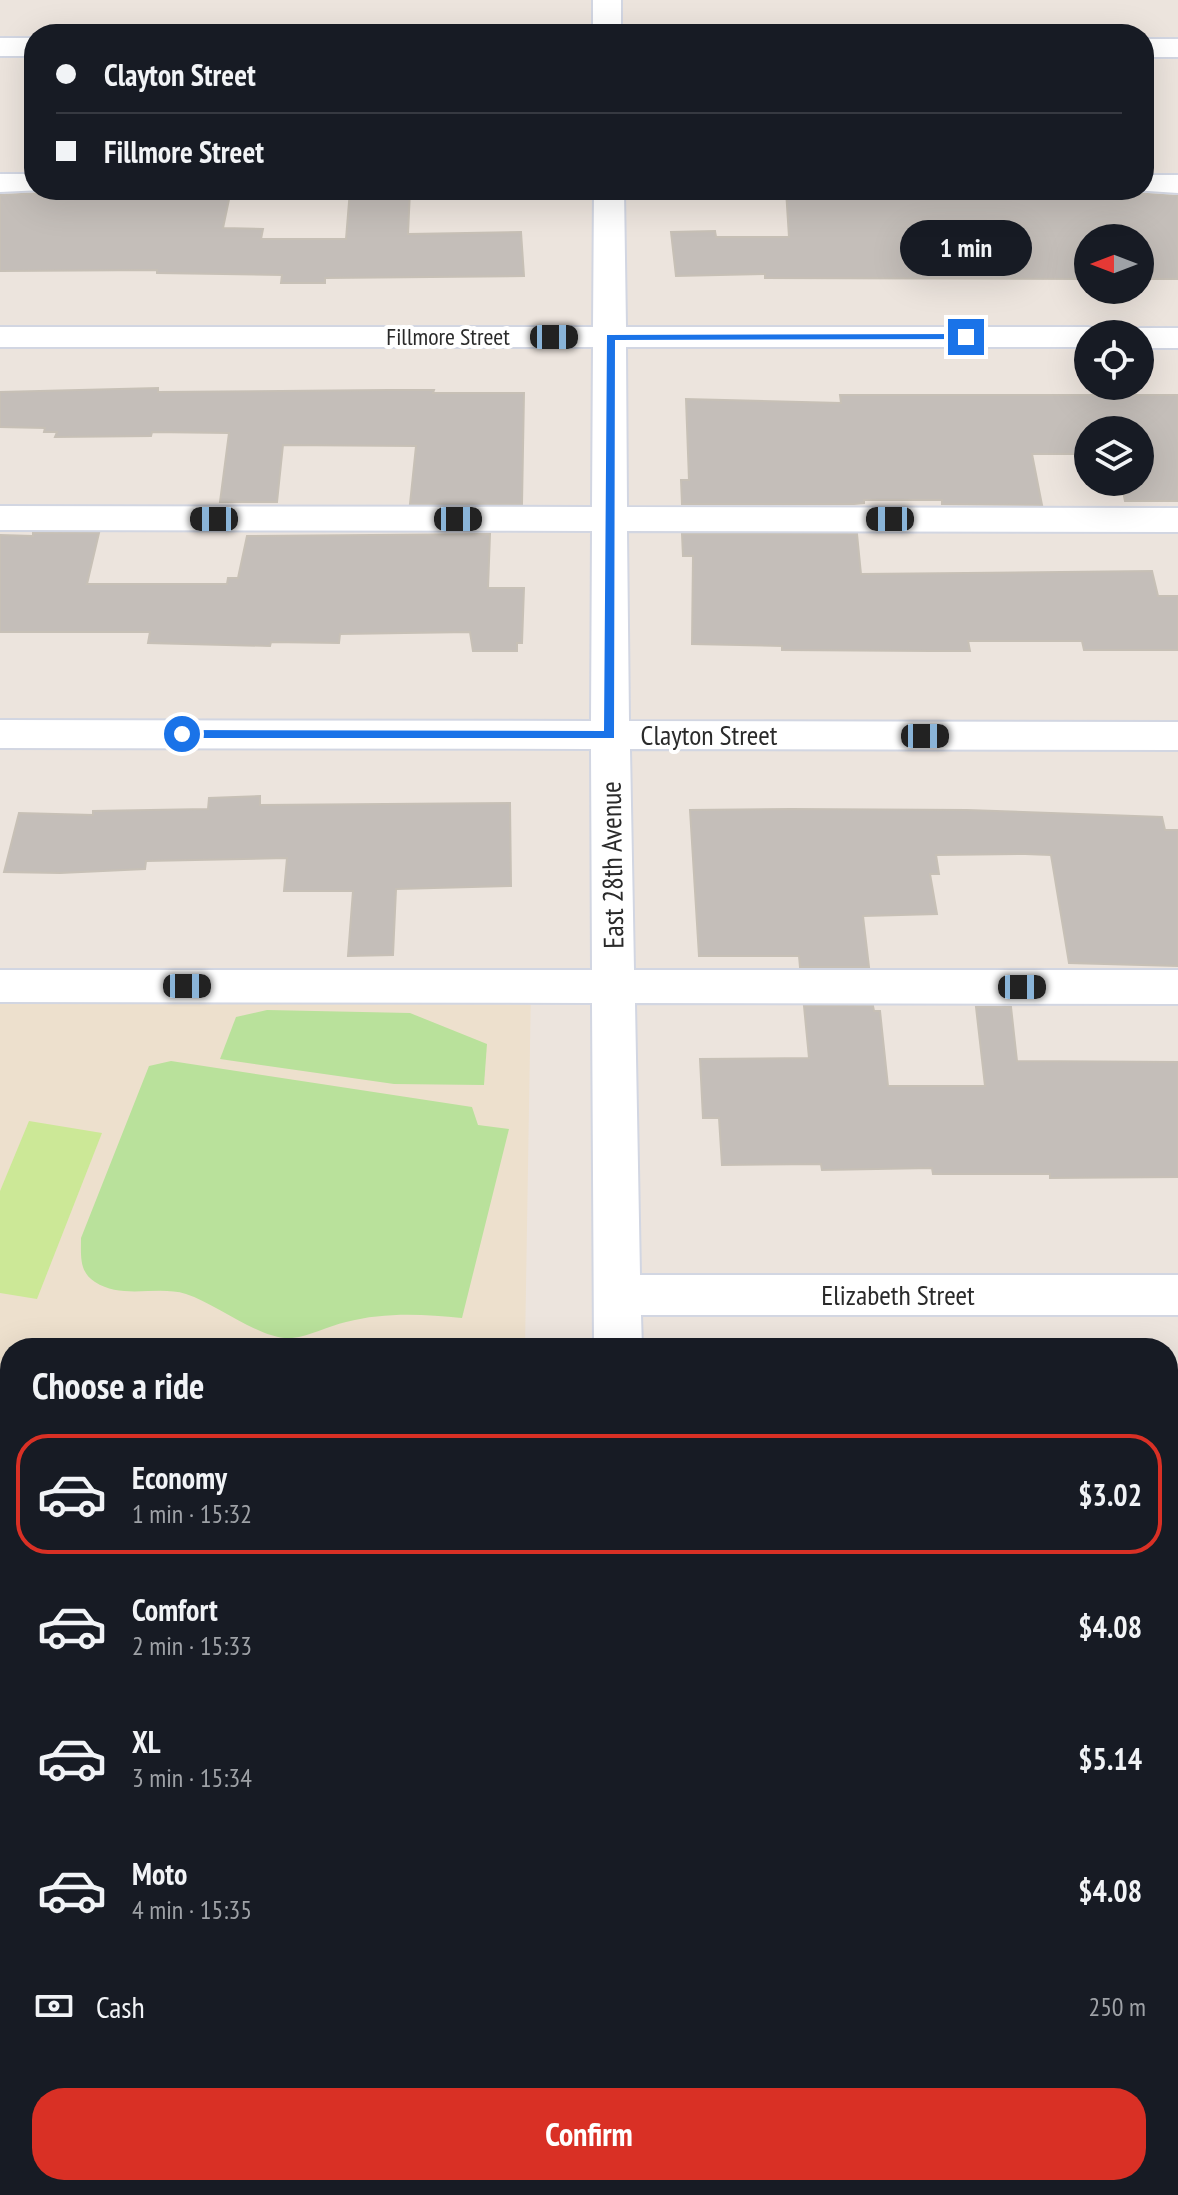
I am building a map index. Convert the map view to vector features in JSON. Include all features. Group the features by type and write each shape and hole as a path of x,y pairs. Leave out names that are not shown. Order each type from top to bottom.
{"street":[{"path":"607,0 607,24"},
{"path":"0,47 24,47"},
{"path":"1154,48 1178,48"},
{"path":"0,183 24,183"},
{"path":"1154,184 1178,184"},
{"name":"East 28th Avenue","path":"609,200 610,735 618,1338"},
{"name":"Fillmore Street","path":"0,337 1074,337"},
{"path":"1154,338 1178,338"},
{"path":"0,518 1178,520"},
{"name":"Clayton Street","path":"0,734 1178,736"},
{"path":"0,986 1178,987"},
{"name":"Elizabeth Street","path":"617,1295 1178,1295"}],"shaded area":[{"path":"0,986 531,986 525,1338 0,1338"}],"green space":[{"path":"267,1010 410,1013 487,1044 484,1085 394,1084 220,1059 236,1017"},
{"path":"171,1061 472,1107 478,1125 509,1129 462,1318 389,1315 339,1324 299,1337 280,1337 267,1334 186,1294 117,1290 90,1278 82,1263 81,1238 149,1066"},
{"path":"29,1121 102,1133 37,1299 0,1293 0,1191"}],"building":[{"path":"24,194 24,200 229,200 223,228 263,229 261,239 346,239 349,200 410,200 408,234 521,232 524,276 325,278 325,283 281,283 282,275 157,273 157,270 0,271 0,195"},
{"path":"1154,194 1178,196 1178,279 1154,279 1154,224 1074,224 1074,279 765,278 765,274 676,276 671,232 715,231 716,237 789,237 787,200 1154,200"},
{"path":"158,388 158,392 434,390 433,393 524,393 522,504 410,504 416,446 283,445 277,502 220,502 229,433 152,432 151,436 55,437 57,432 44,432 45,428 0,427 0,392"},
{"path":"840,395 1074,395 1074,400 1154,400 1154,395 1178,395 1178,501 1125,501 1124,496 1154,496 1154,416 1074,416 1074,454 1032,454 1042,505 942,504 942,500 864,500 864,503 854,504 682,504 681,480 689,480 686,399 841,403"},
{"path":"33,533 99,533 87,584 227,584 228,578 238,578 247,536 490,534 488,588 524,588 522,643 517,643 517,651 473,651 470,632 340,634 339,643 271,642 270,646 148,643 150,632 0,632 0,535 33,536"},
{"path":"682,534 857,534 861,574 1152,571 1158,596 1178,596 1178,650 1084,650 1082,641 968,641 970,651 782,650 782,646 692,644 693,556 683,556"},
{"path":"260,796 260,805 510,803 511,886 396,889 393,955 348,956 353,891 284,891 287,858 146,861 145,869 4,872 19,813 93,815 93,811 208,809 209,798"},
{"path":"690,810 967,810 1162,817 1165,830 1178,830 1178,966 1069,963 1051,855 1025,854 936,855 939,874 930,874 937,914 863,916 869,967 800,967 799,956 699,956"},
{"path":"804,1006 873,1006 874,1011 880,1011 888,1086 985,1086 976,1007 1011,1007 1017,1061 1178,1062 1178,1177 1050,1178 1050,1174 933,1174 932,1168 822,1170 821,1164 722,1165 719,1118 703,1118 700,1059 809,1058"}],"route":[{"path":"182,734 610,735 611,337 966,337"}]}
